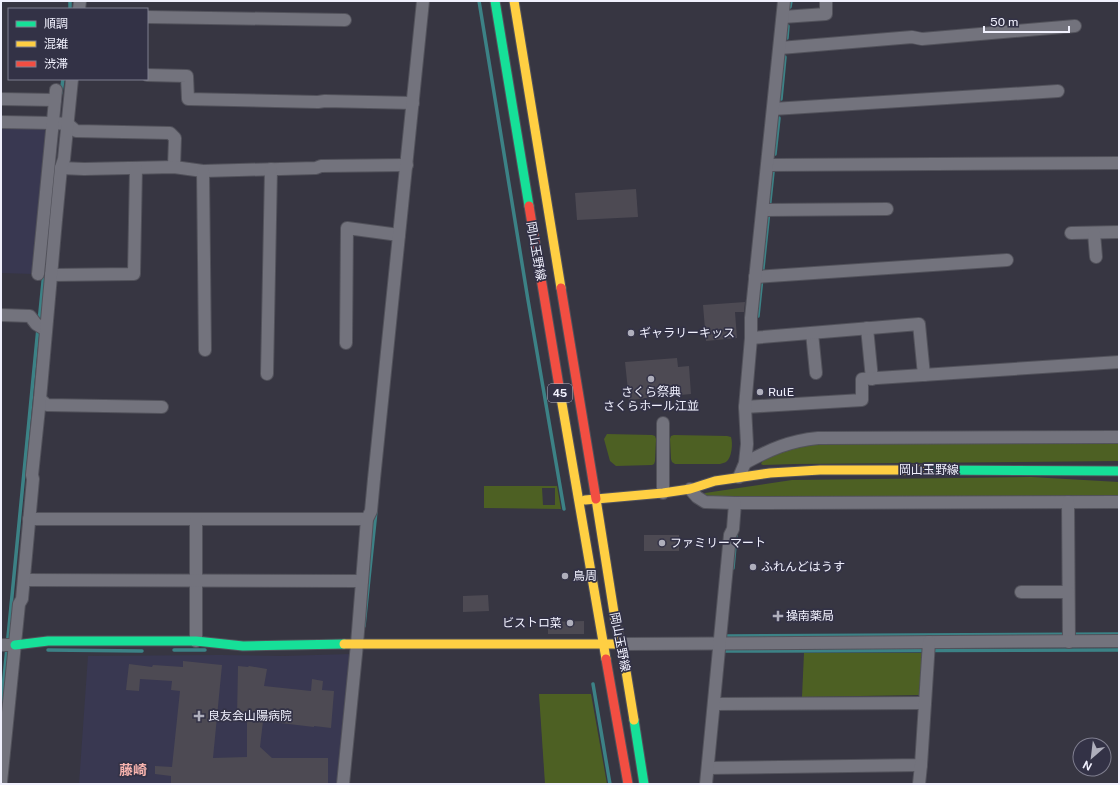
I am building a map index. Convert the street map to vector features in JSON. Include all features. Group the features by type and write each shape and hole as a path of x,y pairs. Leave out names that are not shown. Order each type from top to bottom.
{"main road":[{"name":"岡山玉野線","path":"495,1 575,480 628,784"},
{"name":"岡山玉野線","path":"514,1 615,619 621,644 644,784"},
{"name":"岡山玉野線","path":"579,501 663,493 715,481 770,473 820,470 1119,471"},
{"path":"7,645 48,641 196,641 243,646 357,644 621,644"}],"street":[{"path":"343,784 357,644 367,519 370,511 374,479 423,1"},
{"path":"739,477 745,463 747,444 745,407 751,338 751,318 761,276 768,210 768,165 784,1"},
{"path":"783,17 826,14 826,1"},
{"path":"148,17 345,20"},
{"path":"780,48 912,37 922,39 1075,26"},
{"path":"148,75 187,76 188,99 413,103"},
{"path":"38,274 60,124 61,98 71,80"},
{"path":"773,109 1058,91"},
{"path":"1,99 61,98"},
{"path":"1,122 60,124 76,131 170,133 175,138 174,167"},
{"path":"1,782 7,645 19,604 22,599 40,399 42,327 51,275 61,168 64,159 60,124"},
{"path":"768,165 1119,163"},
{"path":"61,168 84,169 174,167 204,171 316,168 321,166 407,165"},
{"path":"51,275 134,274 136,168"},
{"path":"267,374 271,169"},
{"path":"204,171 205,350"},
{"path":"768,210 887,209"},
{"path":"346,343 346,228 399,235"},
{"path":"1071,234 1119,232"},
{"path":"1094,233 1096,257"},
{"path":"761,276 1007,260"},
{"path":"1,316 30,316 42,327"},
{"path":"751,338 919,324 924,375"},
{"path":"867,328 872,379"},
{"path":"812,333 816,372"},
{"path":"745,407 862,400 862,380 1119,362"},
{"path":"40,399 47,405 162,407"},
{"path":"663,423 663,493"},
{"path":"746,436 752,443 769,450"},
{"path":"745,463 769,450 802,440 818,438 1119,437"},
{"path":"690,488 697,497 705,502 1119,502"},
{"path":"1068,502 1068,637"},
{"path":"706,784 710,768 718,704 730,535 733,528 736,503"},
{"path":"29,519 367,519"},
{"path":"196,519 196,641"},
{"path":"24,580 362,581"},
{"path":"1021,592 1068,592"},
{"path":"621,644 723,643 928,647 1068,637 1119,642"},
{"path":"919,784 928,647"},
{"path":"718,704 925,703"},
{"path":"710,768 921,765"}],"shaded area":[{"path":"1,125 44,126 48,129 33,274 1,273"},
{"path":"350,654 338,784 79,784 88,656 283,656"}],"green space":[{"path":"607,434 655,436 654,464 616,466 610,461 604,439"},
{"path":"671,436 731,437 732,446 730,457 726,462 720,464 675,464 671,459 670,439"},
{"path":"821,442 1119,442 1119,461 761,464 764,458 798,446"},
{"path":"1031,477 1119,482 1119,498 789,499 705,497 704,495 705,493 792,480"},
{"path":"484,486 557,486 561,509 484,508","holes":["542,488 555,488 555,505 543,505"]},
{"path":"804,653 924,653 920,695 802,697"},
{"path":"539,694 591,694 607,784 545,784"}],"building":[{"path":"636,189 638,217 577,220 575,193"},
{"path":"745,302 744,312 735,312 737,338 706,341 703,305"},
{"path":"677,358 678,367 689,366 691,394 629,400 625,362"},
{"path":"644,535 679,535 679,551 644,551"},
{"path":"488,595 489,611 463,612 463,596"},
{"path":"584,621 584,634 548,634 548,622"},
{"path":"183,661 222,665 213,758 247,757 247,720 237,718 238,666 267,669 264,686 311,691 312,679 323,681 322,690 334,691 331,728 263,721 260,747 272,758 328,758 328,784 171,784 171,776 155,774 155,766 172,767 180,691 171,690 172,681 140,679 139,691 126,690 129,664 152,667 153,665 183,667"}],"waterway":[{"path":"70,1 70,8"},
{"path":"479,1 564,509"},
{"path":"790,7 791,1"},
{"path":"787,38 788,26"},
{"path":"781,99 785,57"},
{"path":"61,93 63,80"},
{"path":"775,154 779,118"},
{"path":"758,316 773,172"},
{"path":"39,322 44,272"},
{"path":"1,709 38,328"},
{"path":"364,626 376,511"},
{"path":"733,568 736,535"},
{"path":"726,636 1119,634"},
{"path":"48,650 142,651"},
{"path":"174,650 205,650"},
{"path":"724,651 1119,650"},
{"path":"593,684 610,784"}],"traffic: fast":[{"path":"495,1 529,206"},
{"path":"925,470 1119,471"},
{"path":"15,645 48,641 196,641 243,646 344,644"},
{"path":"634,720 644,784"}],"traffic: slow":[{"path":"514,1 561,288"},
{"path":"560,392 606,659"},
{"path":"585,500 663,493 690,489 715,481 770,473 820,470 925,470"},
{"path":"596,499 615,619 624,659 634,720"},
{"path":"344,644 617,644"}],"traffic: jam":[{"path":"529,206 560,392"},
{"path":"561,288 596,499"},
{"path":"606,659 628,784"}],"place":[{"name":"ギャラリーキッス","path":"631,333"},
{"name":"さくら祭典 さくらホール江並","path":"651,379"},
{"name":"RulE","path":"760,392"},
{"name":"ファミリーマート","path":"662,543"},
{"name":"ふれんどはうす","path":"753,567"},
{"name":"鳥周","path":"565,576"},
{"name":"操南薬局","path":"778,616"},
{"name":"ビストロ菜","path":"570,623"},
{"name":"良友会山陽病院","path":"199,716"}],"district":[{"name":"藤崎","path":"133,770"}]}
